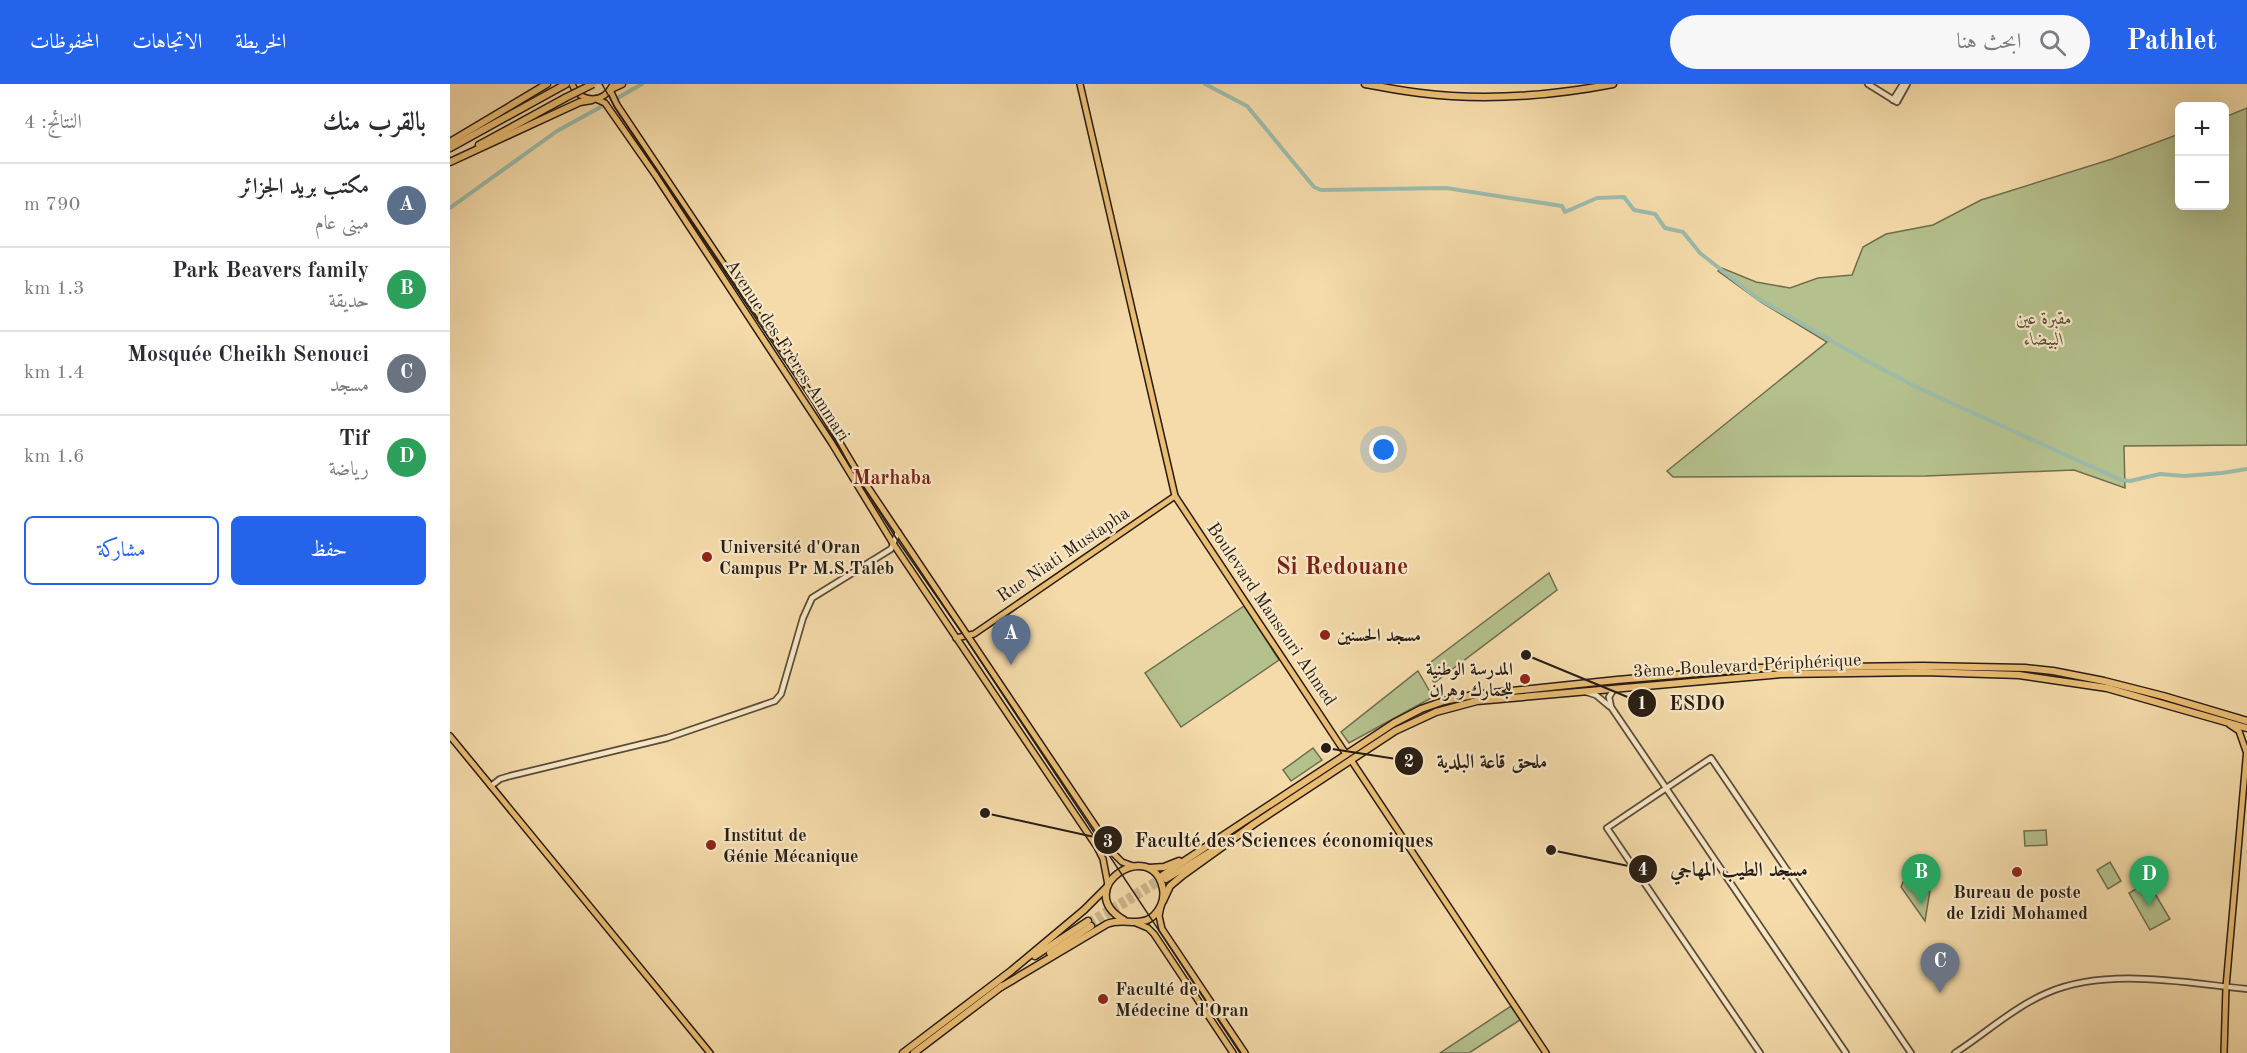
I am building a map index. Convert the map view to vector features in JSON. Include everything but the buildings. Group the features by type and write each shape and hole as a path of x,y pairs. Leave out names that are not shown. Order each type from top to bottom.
{"highway":[{"path":"450,142 547,84"},
{"path":"450,148 566,84"},
{"path":"450,162 593,84"},
{"path":"611,90 622,84"},
{"path":"1365,84 1419,93 1496,97 1569,91 1613,84"},
{"path":"450,162 580,102 594,99"},
{"name":"3ème Boulevard Périphérique","path":"1246,829 1164,877 1345,751 1421,710 1443,701 1473,695 1617,680 1780,668 1923,666 2025,668 2104,681 2247,721"},
{"name":"3ème Boulevard Périphérique","path":"1162,903 1175,881 1246,829 1351,760 1409,723 1444,709 1477,702 1616,687 1782,674 1924,672 2019,675 2107,688 2247,728"},
{"path":"903,1053 1011,971 1084,910 1108,886 1118,872 1133,866 1164,867 1175,863 1257,811 1264,809"},
{"path":"1108,886 1107,900 1118,917 1136,923 1151,918 1162,903 1161,882 1153,872 1146,868"},
{"path":"1001,987 1114,920 1124,920"},
{"path":"916,1053 1001,987 1089,924 1011,971"}],"main road":[{"path":"572,84 579,94 594,99 611,90"},
{"path":"1080,84 1175,496"},
{"name":"Avenue des Frères Ammari","path":"611,90 617,105 815,401 855,468 1115,855 1122,862 1133,866"},
{"name":"Avenue des Frères Ammari","path":"594,99 607,105 831,442 893,544 1097,847 1103,859 1108,886"},
{"name":"Rue Niati Mustapha","path":"956,638 974,634 1175,496"},
{"name":"Boulevard Mansouri Ahmed","path":"1175,496 1345,751"},
{"path":"2215,718 2239,731 2246,751 2226,987 2224,1053"},
{"path":"450,736 710,1053"},
{"path":"1351,760 1546,1053"},
{"path":"1162,903 1159,916 1162,929 1245,1053"},
{"path":"1136,923 1155,934 1233,1053"}],"street":[{"path":"1868,84 1895,101"},
{"path":"1895,101 1902,84"},
{"path":"1895,101 1907,84"},
{"path":"491,786 500,779 510,776 667,738 775,701 781,694 803,618 812,597 886,551 893,544 898,532"},
{"path":"1611,707 1610,693 1616,687"},
{"path":"1582,691 1596,695 1611,707 1846,1053"},
{"path":"1760,1053 1607,828 1711,758 1911,1053"},
{"path":"1955,1053 2021,1007 2047,993 2074,984 2120,979 2247,989"}],"green space":[{"name":"مقبرة عين البيضاء","path":"2247,108 2247,445 2124,446 2125,488 2074,470 1926,476 1673,477 1667,471 1827,342 1761,302 1718,271 1722,268 1756,282 1790,288 1818,278 1852,275 1863,247 1886,234 1933,225 1981,200 2112,159 2175,135 2175,210 2229,210 2229,115"},
{"path":"1549,573 1557,590 1434,683 1427,665"},
{"path":"1244,606 1279,660 1181,727 1145,673"},
{"path":"1418,671 1433,697 1349,743 1341,732"},
{"path":"1313,748 1322,760 1291,781 1283,770"},
{"path":"2046,830 2047,845 2025,846 2024,831"},
{"path":"2110,862 2121,881 2108,889 2097,870"},
{"path":"1913,875 1926,875 1932,878 1925,921 1901,887 1903,882"},
{"path":"2148,882 2170,919 2150,930 2129,893"},
{"path":"1511,1006 1520,1020 1469,1053 1440,1053"}],"waterway":[{"path":"614,100 642,84"},
{"path":"1205,84 1247,106 1314,187 1321,190 1446,188 1562,206 1565,212 1597,198 1624,197 1634,210 1655,214 1665,228 1683,232 1700,253 1757,298 1865,360 1912,385 2121,480 2130,481 2160,474 2184,476 2247,469"},
{"path":"450,208 557,131 608,103"}],"tunnel":[{"path":"1088,921 1162,876"},
{"path":"1091,926 1164,880"}],"tram line":[{"path":"602,84 616,109 817,406 850,466 898,541 964,636 1240,1053"}],"place":[{"name":"Université d'Oran Campus Pr M.S.Taleb","path":"707,557"},
{"name":"مسجد الحسنين","path":"1325,635"},
{"name":"ESDO","path":"1526,655"},
{"name":"مكتب بريد الجزائر","path":"1011,665"},
{"name":"المدرسة الوطنية للجمارك وهران","path":"1525,679"},
{"name":"ملحق قاعة البلدية","path":"1326,748"},
{"name":"Faculté des Sciences économiques","path":"985,813"},
{"name":"Institut de Génie Mécanique","path":"711,845"},
{"name":"مسجد الطيب المهاجي","path":"1551,850"},
{"name":"Bureau de poste de Izidi Mohamed","path":"2017,872"},
{"name":"Park Beavers family","path":"1921,904"},
{"name":"Tif","path":"2149,906"},
{"name":"Mosquée Cheikh Senouci","path":"1940,993"},
{"name":"Faculté de Médecine d'Oran","path":"1103,999"}],"district":[{"name":"Marhaba","path":"892,477"},
{"name":"Si Redouane","path":"1342,566"}]}
